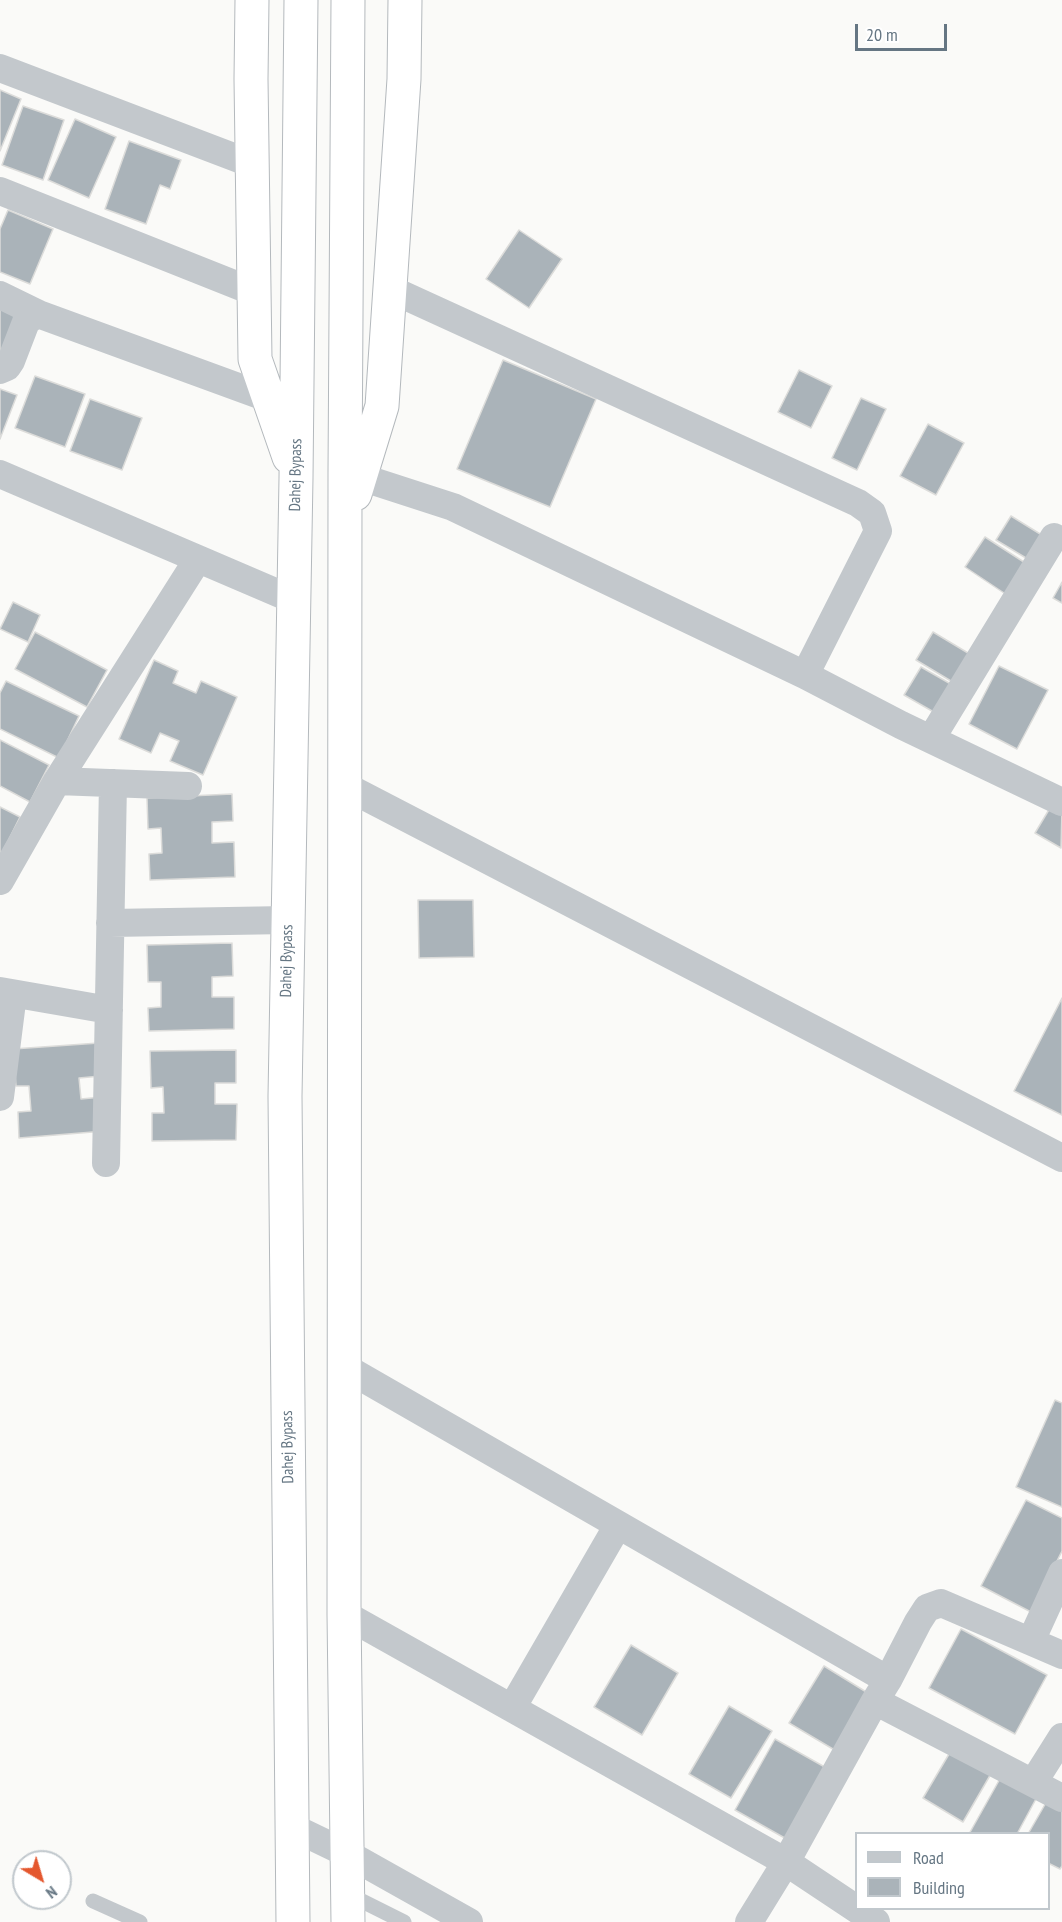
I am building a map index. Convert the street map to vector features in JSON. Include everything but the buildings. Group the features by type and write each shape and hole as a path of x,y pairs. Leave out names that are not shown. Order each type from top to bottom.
{"highway":[{"path":"252,0 255,359 296,478"},
{"name":"Dahej Bypass","path":"293,1922 285,1096 295,559 301,0"},
{"path":"348,0 353,474 345,545 344,1614 348,1908"},
{"path":"353,474 382,406 404,78 405,0"},
{"path":"295,559 345,545"}],"street":[{"path":"0,68 252,164"},
{"path":"0,191 254,292"},
{"path":"390,289 858,503 872,513 879,531 805,675"},
{"path":"0,295 42,315 268,398"},
{"path":"0,370 7,367 11,361 26,322 33,316 42,315"},
{"path":"0,474 294,600"},
{"path":"353,474 453,507 805,675 1062,802"},
{"path":"931,739 1054,537"},
{"path":"0,881 57,781 198,559"},
{"path":"57,781 188,786"},
{"path":"106,1163 113,783"},
{"path":"345,786 1062,1158"},
{"path":"110,923 288,920"},
{"path":"0,1097 7,992 109,1010"},
{"path":"344,1367 618,1525 882,1691 1062,1798"},
{"path":"512,1708 618,1525"},
{"path":"1031,1641 1062,1573"},
{"path":"749,1922 786,1862 927,1608 941,1603 1062,1654"},
{"path":"344,1614 786,1862 855,1908"},
{"path":"1034,1783 1062,1737"},
{"path":"292,1827 348,1854 469,1922"},
{"path":"858,1910 876,1922"}],"lane":[{"path":"93,1901 140,1922"},
{"path":"348,1908 405,1922"}]}
